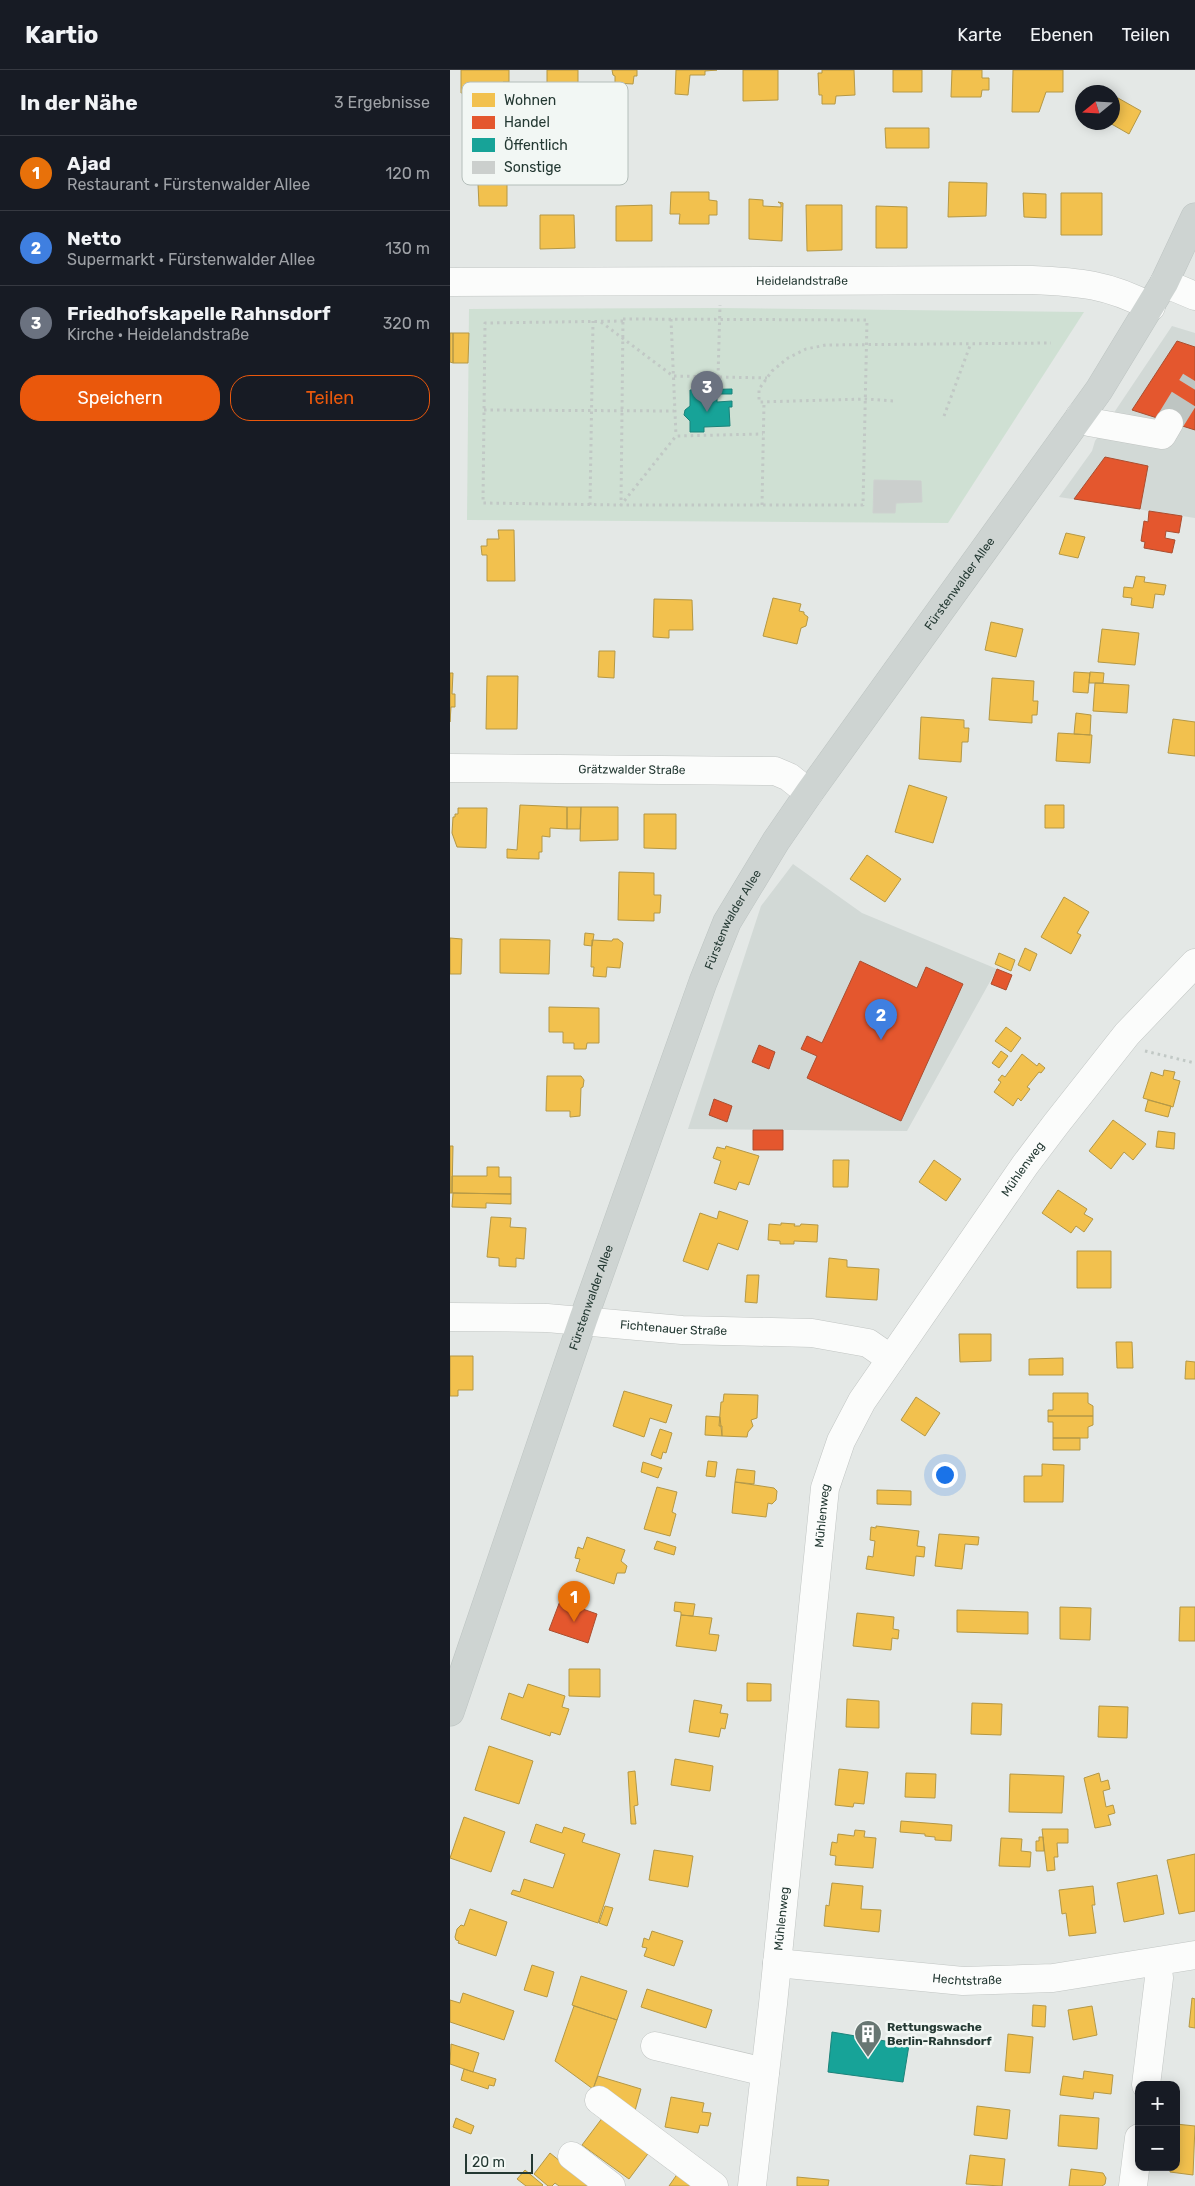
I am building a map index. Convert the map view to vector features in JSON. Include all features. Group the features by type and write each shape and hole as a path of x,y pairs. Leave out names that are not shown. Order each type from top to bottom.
{"main road":[{"name":"Fürstenwalder Allee","path":"450,1712 583,1320 703,982 727,922 776,841 809,793 1099,390 1151,307 1195,217"}],"street":[{"name":"Heidelandstraße","path":"450,282 1032,280 1079,282 1104,287 1128,295 1151,307"},
{"path":"1164,283 1195,296"},
{"path":"1080,416 1089,422 1162,435 1169,423"},
{"name":"Grätzwalder Straße","path":"450,768 775,771 789,778 809,793"},
{"name":"Mühlenweg","path":"752,2186 777,1963 825,1488 841,1441 862,1401 1025,1165 1127,1034 1195,962"},
{"name":"Fichtenauer Straße","path":"450,1317 583,1320 682,1330 812,1333 868,1343 891,1359"},
{"name":"Hechtstraße","path":"777,1963 963,1982 1053,1978 1195,1955"},
{"path":"1146,2081 1159,1978 1157,1962"},
{"path":"655,2046 765,2072"},
{"path":"599,2100 714,2186"},
{"path":"572,2156 611,2186"},
{"path":"1133,2186 1135,2170"}],"path":[{"path":"718,377 720,308"},
{"path":"719,318 867,320 863,505 484,503 485,323 719,318"},
{"path":"622,505 676,436 670,319"},
{"path":"622,505 623,321"},
{"path":"590,505 593,322"},
{"path":"601,322 673,376 768,378"},
{"path":"944,416 971,343"},
{"path":"893,401 866,399 759,402 759,389 788,358 806,349 826,345 1051,343"},
{"path":"762,505 764,402"},
{"path":"484,410 622,409 674,411"},
{"path":"676,436 763,434"},
{"path":"1127,1034 1137,1050 1195,1063"}],"shaded area":[{"path":"1172,326 1195,333 1195,518 1059,497 1092,451 1095,441"},
{"path":"793,864 862,913 997,969 907,1131 688,1129 761,906"}],"green space":[{"path":"720,308 1084,312 948,523 467,520 469,309"}],"building: Wohnen":[{"path":"461,70 509,70 509,82 462,82 461,93"},
{"path":"547,70 578,70 578,82 547,82"},
{"path":"612,70 637,70 637,76 634,76 633,84 615,82 615,76"},
{"path":"676,70 717,70 705,71 705,75 690,75 688,95 675,94"},
{"path":"743,70 778,70 778,100 743,101"},
{"path":"822,70 854,70 855,95 836,96 835,104 822,104 822,95 819,95 818,73 822,73"},
{"path":"893,70 922,70 922,92 893,92"},
{"path":"952,70 982,70 982,78 989,78 989,90 982,90 981,97 951,97"},
{"path":"1013,70 1063,70 1063,92 1046,92 1039,112 1012,112"},
{"path":"1120,99 1141,111 1129,134 1120,129"},
{"path":"885,128 929,128 929,148 886,148"},
{"path":"949,182 987,183 986,216 948,217"},
{"path":"478,185 507,185 507,206 479,206"},
{"path":"671,192 709,192 709,200 717,201 717,215 709,215 709,224 679,224 680,214 670,214"},
{"path":"1023,193 1046,194 1046,218 1024,217"},
{"path":"1061,193 1102,193 1102,235 1061,235"},
{"path":"749,199 763,200 763,206 781,207 781,204 778,202 783,203 782,241 749,239"},
{"path":"652,205 652,241 616,241 616,206"},
{"path":"806,205 842,205 842,250 807,251"},
{"path":"876,206 907,207 907,248 876,248"},
{"path":"540,215 574,215 575,248 540,249"},
{"path":"450,333 453,333 453,363 450,362"},
{"path":"453,333 469,333 468,363 453,363"},
{"path":"498,530 514,530 515,581 487,581 487,555 482,555 481,546 487,546 487,539 499,539"},
{"path":"1066,533 1085,537 1078,558 1059,554"},
{"path":"1136,576 1145,577 1144,582 1166,585 1164,595 1155,594 1153,608 1131,605 1132,598 1123,597 1124,587 1133,588"},
{"path":"773,598 801,604 799,611 804,612 808,617 806,626 801,628 797,644 763,636"},
{"path":"654,599 692,600 693,630 669,630 669,638 653,637"},
{"path":"991,622 1023,629 1016,657 985,650"},
{"path":"1102,629 1139,633 1135,665 1098,662"},
{"path":"599,651 615,651 614,678 598,677"},
{"path":"1074,672 1090,673 1088,693 1073,692"},
{"path":"1090,672 1104,673 1103,683 1089,683"},
{"path":"450,673 453,673 452,694 455,694 455,707 451,707 450,722"},
{"path":"487,676 518,676 517,729 486,729"},
{"path":"992,678 1034,681 1033,701 1038,701 1037,715 1032,715 1032,723 989,720"},
{"path":"1095,683 1129,685 1127,713 1093,711"},
{"path":"1076,713 1091,715 1090,735 1074,734"},
{"path":"921,717 964,720 964,728 969,728 968,742 962,742 961,762 919,759"},
{"path":"1173,719 1195,722 1195,756 1168,753"},
{"path":"1058,733 1092,735 1090,763 1056,761"},
{"path":"909,785 947,797 933,843 895,832"},
{"path":"520,805 567,807 567,829 550,828 550,837 542,836 542,852 539,852 539,859 507,858 507,849 517,850"},
{"path":"1045,805 1064,805 1064,828 1045,828"},
{"path":"567,807 581,807 580,829 567,829"},
{"path":"581,807 618,807 618,840 580,841"},
{"path":"458,808 487,808 486,848 457,847 452,833 453,817 455,817 455,814 458,814"},
{"path":"644,814 676,814 676,849 644,848"},
{"path":"867,855 901,879 885,902 850,879"},
{"path":"619,872 654,873 654,895 661,895 660,913 654,913 654,921 618,920"},
{"path":"1064,897 1089,912 1077,933 1081,935 1071,954 1041,937"},
{"path":"585,933 594,934 592,946 584,945"},
{"path":"450,938 462,939 461,974 450,974"},
{"path":"500,939 550,940 549,974 500,973"},
{"path":"613,939 618,939 623,943 620,968 607,967 606,977 593,976 594,967 591,967 592,940 612,941"},
{"path":"1025,948 1037,954 1030,971 1018,965"},
{"path":"999,953 1015,960 1011,971 995,964"},
{"path":"549,1007 599,1008 599,1043 587,1043 586,1049 574,1049 574,1043 563,1043 563,1032 549,1032"},
{"path":"1006,1027 1021,1038 1011,1052 995,1041"},
{"path":"1001,1051 1008,1056 999,1068 992,1063"},
{"path":"1022,1054 1037,1066 1039,1063 1045,1068 1041,1073 1039,1072 1027,1087 1030,1089 1021,1101 1018,1098 1013,1106 994,1092 1001,1082 998,1080 1002,1075 1005,1077"},
{"path":"1164,1070 1175,1072 1173,1079 1180,1081 1173,1107 1143,1098 1151,1072 1163,1076"},
{"path":"547,1076 581,1076 584,1080 583,1087 581,1088 580,1116 570,1117 570,1111 546,1111"},
{"path":"1148,1100 1171,1106 1168,1117 1145,1111"},
{"path":"1113,1120 1146,1144 1133,1160 1124,1152 1111,1169 1089,1151"},
{"path":"1158,1131 1175,1133 1174,1149 1156,1147"},
{"path":"450,1146 453,1146 452,1193 450,1193"},
{"path":"726,1146 759,1156 749,1185 739,1182 736,1190 714,1183 721,1161 713,1158 717,1147 725,1149"},
{"path":"833,1160 849,1160 848,1187 833,1187"},
{"path":"934,1160 961,1179 946,1201 919,1182"},
{"path":"487,1167 499,1167 499,1177 511,1177 511,1194 452,1193 452,1176 487,1176"},
{"path":"1058,1190 1087,1209 1084,1214 1093,1219 1084,1232 1076,1226 1071,1233 1042,1213"},
{"path":"453,1193 511,1194 511,1204 486,1203 486,1208 452,1207"},
{"path":"719,1211 748,1221 738,1250 718,1243 708,1270 683,1261 700,1213 717,1219"},
{"path":"491,1217 511,1218 510,1227 526,1228 524,1259 516,1258 516,1267 499,1266 499,1258 487,1257"},
{"path":"781,1223 795,1224 794,1226 800,1226 801,1224 818,1225 817,1242 794,1241 794,1244 780,1244 780,1241 768,1240 769,1224 781,1225"},
{"path":"1077,1251 1111,1251 1111,1288 1077,1288"},
{"path":"829,1258 847,1260 847,1267 879,1269 877,1300 826,1297"},
{"path":"747,1275 759,1275 757,1303 745,1302"},
{"path":"959,1334 991,1334 991,1361 960,1362"},
{"path":"1116,1342 1132,1342 1133,1368 1117,1368"},
{"path":"450,1356 473,1356 473,1390 458,1390 458,1396 450,1396"},
{"path":"1063,1358 1063,1375 1029,1375 1029,1359"},
{"path":"1186,1361 1195,1362 1195,1379 1185,1379"},
{"path":"624,1391 672,1405 666,1423 650,1418 644,1437 613,1426"},
{"path":"1053,1393 1088,1393 1088,1403 1093,1406 1093,1416 1048,1416 1048,1410 1053,1410"},
{"path":"724,1394 758,1395 757,1418 751,1420 753,1426 748,1432 747,1437 722,1436 722,1426 719,1426 721,1402 723,1402"},
{"path":"916,1397 940,1413 925,1436 901,1420"},
{"path":"706,1416 720,1417 722,1436 705,1435"},
{"path":"1048,1416 1093,1416 1093,1425 1088,1427 1088,1438 1053,1438 1053,1422 1048,1422"},
{"path":"660,1429 672,1433 666,1453 663,1452 661,1459 651,1455"},
{"path":"1053,1438 1080,1438 1080,1450 1053,1450"},
{"path":"708,1461 717,1462 715,1477 706,1476"},
{"path":"643,1462 662,1468 658,1478 641,1472"},
{"path":"1042,1464 1064,1465 1063,1502 1024,1502 1024,1476 1042,1476"},
{"path":"737,1469 755,1471 754,1484 735,1482"},
{"path":"735,1482 774,1488 777,1491 776,1500 772,1504 768,1503 766,1517 732,1513"},
{"path":"657,1487 677,1492 672,1512 676,1514 670,1536 644,1529"},
{"path":"877,1490 911,1491 911,1505 877,1504"},
{"path":"876,1526 919,1531 917,1546 925,1547 924,1557 916,1556 914,1576 866,1569 868,1556 873,1557 875,1541 870,1540 871,1527 876,1528"},
{"path":"939,1534 979,1537 978,1545 965,1544 962,1569 935,1566"},
{"path":"587,1537 625,1550 621,1561 627,1566 625,1573 617,1573 614,1584 576,1571 580,1559 575,1558 578,1547 583,1549"},
{"path":"657,1541 676,1547 674,1555 654,1549"},
{"path":"675,1602 695,1604 693,1616 681,1615 681,1612 674,1611"},
{"path":"1060,1607 1091,1608 1090,1640 1060,1639"},
{"path":"1180,1607 1195,1607 1195,1641 1179,1641"},
{"path":"957,1610 1028,1612 1028,1634 957,1632"},
{"path":"857,1613 894,1617 893,1629 899,1630 898,1639 892,1638 891,1650 853,1646"},
{"path":"681,1615 712,1618 709,1634 719,1635 716,1651 676,1646"},
{"path":"569,1669 600,1669 600,1697 569,1696"},
{"path":"747,1683 771,1684 771,1701 747,1701"},
{"path":"528,1684 565,1696 562,1707 569,1709 560,1735 551,1732 550,1736 501,1719 509,1693 523,1698"},
{"path":"847,1699 879,1701 879,1728 846,1727"},
{"path":"694,1700 722,1705 720,1713 728,1714 725,1729 721,1728 719,1737 689,1732"},
{"path":"972,1703 1002,1704 1001,1735 971,1734"},
{"path":"1099,1706 1128,1707 1127,1738 1098,1737"},
{"path":"489,1746 533,1761 519,1804 475,1790"},
{"path":"675,1759 713,1766 710,1791 671,1785"},
{"path":"839,1769 868,1772 864,1804 854,1803 853,1807 835,1805"},
{"path":"635,1771 638,1805 634,1806 636,1824 631,1824 628,1772"},
{"path":"906,1773 936,1774 935,1798 905,1797"},
{"path":"1099,1773 1101,1782 1108,1780 1110,1789 1103,1791 1106,1807 1113,1805 1115,1813 1108,1815 1111,1825 1095,1828 1084,1778"},
{"path":"1010,1774 1064,1776 1062,1813 1009,1812"},
{"path":"464,1817 505,1832 491,1872 450,1858"},
{"path":"901,1821 952,1825 951,1841 935,1840 935,1837 925,1836 925,1834 900,1832"},
{"path":"536,1824 562,1833 564,1827 585,1834 582,1842 620,1854 598,1923 511,1894 513,1890 520,1892 524,1879 553,1888 565,1854 530,1842"},
{"path":"1042,1829 1068,1829 1068,1843 1057,1843 1058,1857 1054,1857 1055,1870 1047,1871"},
{"path":"855,1830 865,1831 864,1837 876,1838 873,1868 835,1865 836,1856 830,1855 832,1842 837,1843 838,1834 854,1836"},
{"path":"1039,1837 1043,1837 1044,1851 1036,1851 1036,1841 1039,1841"},
{"path":"1001,1838 1022,1839 1021,1851 1031,1852 1030,1867 999,1866"},
{"path":"654,1850 693,1856 688,1887 649,1880"},
{"path":"1195,1854 1195,1911 1179,1914 1167,1860"},
{"path":"1157,1875 1164,1914 1124,1922 1117,1883"},
{"path":"832,1883 863,1886 861,1909 881,1910 879,1932 824,1926 826,1905 829,1906"},
{"path":"1093,1886 1095,1905 1092,1905 1096,1933 1069,1936 1066,1913 1062,1914 1059,1890"},
{"path":"605,1906 613,1908 607,1926 599,1923"},
{"path":"470,1909 507,1922 496,1956 458,1943 459,1941 456,1940 457,1929 461,1925 464,1926"},
{"path":"652,1931 683,1941 674,1966 644,1956 647,1948 642,1947 644,1938 649,1940"},
{"path":"532,1965 554,1972 547,1997 524,1990"},
{"path":"581,1976 627,1991 617,2020 572,2005"},
{"path":"647,1989 712,2010 706,2028 641,2007"},
{"path":"463,1993 514,2011 504,2040 450,2022 450,2000 460,2003"},
{"path":"1192,1998 1195,1999 1195,2028 1189,2027"},
{"path":"1033,2005 1046,2006 1045,2027 1032,2026"},
{"path":"574,2006 617,2020 593,2089 555,2061"},
{"path":"1092,2006 1097,2035 1073,2040 1068,2010"},
{"path":"1008,2034 1033,2037 1030,2073 1005,2071"},
{"path":"451,2044 479,2053 473,2072 450,2064"},
{"path":"464,2069 496,2079 494,2086 489,2085 488,2089 461,2080"},
{"path":"1084,2071 1113,2075 1111,2094 1094,2092 1093,2099 1060,2095 1063,2076 1083,2079"},
{"path":"598,2076 641,2089 633,2118 593,2089"},
{"path":"671,2097 704,2103 702,2112 711,2113 708,2126 700,2125 698,2133 665,2127"},
{"path":"977,2106 1010,2110 1007,2139 974,2135"},
{"path":"1060,2115 1099,2118 1097,2149 1058,2146"},
{"path":"603,2117 650,2151 629,2179 582,2145"},
{"path":"456,2118 474,2126 471,2134 453,2127"},
{"path":"1180,2124 1195,2126 1193,2175 1170,2172 1180,2171"},
{"path":"550,2153 591,2186 559,2186 555,2183 552,2186 548,2186 534,2174"},
{"path":"970,2155 1005,2159 1002,2186 966,2184"},
{"path":"1071,2169 1103,2173 1106,2178 1105,2184 1102,2186 1069,2186"},
{"path":"525,2170 543,2185 526,2186 517,2179"},
{"path":"680,2170 700,2186 669,2186"},
{"path":"797,2177 829,2180 828,2186 797,2186"}],"building: Handel":[{"path":"1177,341 1195,347 1195,430 1132,410"},
{"path":"1105,457 1148,466 1140,509 1074,499"},
{"path":"1149,511 1182,516 1179,533 1166,531 1165,538 1175,540 1172,553 1144,548 1145,542 1141,541 1144,521 1148,522"},
{"path":"860,961 917,988 926,967 963,984 901,1121 807,1078 817,1056 801,1049 807,1036 822,1043"},
{"path":"997,969 1012,975 1006,990 991,984"},
{"path":"759,1045 775,1052 769,1069 752,1062"},
{"path":"714,1099 732,1106 727,1122 709,1115"},
{"path":"753,1130 783,1130 783,1150 753,1150"},
{"path":"560,1601 597,1614 588,1643 549,1630"}],"building: Öffentlich":[{"path":"732,389 732,394 717,394 717,402 732,401 732,407 729,407 730,426 704,427 704,432 690,432 690,421 684,415 685,410 690,406 690,390"},
{"name":"Rettungswache Berlin-Rahnsdorf","path":"832,2032 909,2045 903,2082 828,2072"}],"building: Sonstige":[{"path":"874,480 921,481 922,502 896,503 895,513 873,513"}],"tunnel":[{"path":"1169,423 1195,381"}],"place":[{"name":"Friedhofskapelle Rahnsdorf","path":"707,412"},
{"name":"Netto","path":"881,1040"},
{"name":"Ajad","path":"574,1622"},
{"name":"Rettungswache Berlin-Rahnsdorf","path":"868,2058"}]}
